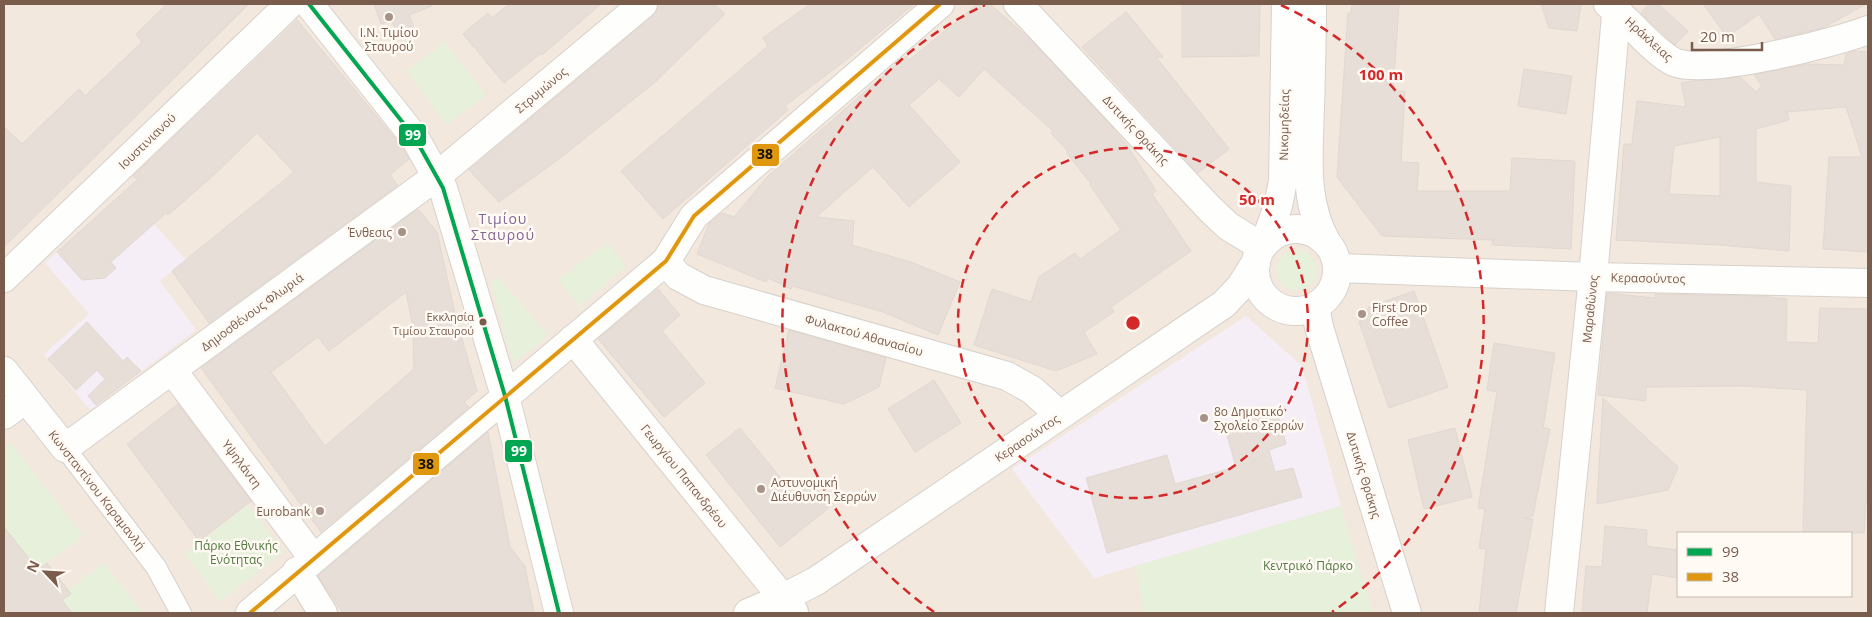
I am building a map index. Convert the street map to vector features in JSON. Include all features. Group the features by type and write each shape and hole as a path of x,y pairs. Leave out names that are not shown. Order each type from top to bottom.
{"street":[{"name":"Ιουστινιανού","path":"4,278 290,4"},
{"path":"310,4 415,138 438,176 459,237 506,396 559,613"},
{"name":"Στρυμώνος","path":"438,176 643,4"},
{"path":"250,613 666,261 694,216 940,4"},
{"name":"Δυτικής Θράκης","path":"1018,4 1210,209 1228,226 1261,251"},
{"name":"Νικομηδείας","path":"1261,251 1278,206 1283,181 1286,4"},
{"name":"Νικομηδείας","path":"1312,4 1310,179 1315,217 1326,241"},
{"name":"Ηράκλειας","path":"1614,6 1667,58 1685,66 1741,61 1818,45 1868,30"},
{"name":"Μαραθώνος","path":"1559,613 1593,277 1614,6"},
{"name":"Δημοσθένους Φλωριά","path":"65,448 438,176"},
{"path":"1297,229 1308,230 1326,241 1335,257 1338,268 1334,287 1325,300 1315,307 1292,311 1272,304 1256,279 1261,251 1276,234 1297,229"},
{"name":"Κερασούντος","path":"748,613 789,606 816,581 1224,304 1237,291 1261,251"},
{"name":"Φυλακτού Αθανασίου","path":"666,261 678,276 704,290 1007,376 1032,390 1060,415"},
{"name":"Κερασούντος","path":"1338,268 1593,277 1868,283"},
{"name":"Δυτικής Θράκης","path":"1315,307 1319,326 1407,613"},
{"name":"Γεωργίου Παπανδρέου","path":"573,339 789,606"},
{"name":"Υψηλάντη","path":"172,370 305,565 323,613"},
{"name":"Κωνσταντίνου Καραμανλή","path":"4,372 156,567 181,613"},
{"path":"4,416 25,399"}],"shaded area":[{"path":"4,4 1868,4 1868,613 4,613"},
{"path":"125,191 186,260 160,281 196,330 90,410 44,354 89,314 45,263"},
{"name":"8ο Δημοτικό Σχολείο Σερρών","path":"1246,316 1302,366 1341,506 1094,578 1012,469"}],"green space":[{"path":"445,42 486,95 447,125 406,71"},
{"path":"607,243 626,266 580,306 558,280"},
{"path":"1297,250 1311,256 1317,270 1311,284 1297,290 1283,284 1277,270 1283,256"},
{"path":"498,277 548,335 513,364 491,282"},
{"path":"11,443 83,536 38,570 4,527 4,449"},
{"name":"Πάρκο Εθνικής Ενότητας","path":"248,505 284,552 220,601 185,554"},
{"name":"Κεντρικό Πάρκο","path":"1341,506 1373,613 1144,613 1136,566"},
{"path":"104,563 142,613 72,613 62,600 70,594 68,590"}],"building":[{"path":"167,4 249,4 4,247 4,127 22,144 79,89 85,96 142,42 136,34"},
{"path":"374,4 431,4 432,6 409,15 416,33 399,39 392,21 381,24"},
{"path":"509,4 601,4 542,55 541,53 504,83 463,34 488,13 492,18"},
{"path":"658,4 714,4 725,14 655,82 559,159 499,202 469,170 653,16"},
{"path":"810,4 914,4 846,60 785,106 788,110 663,219 621,171 768,46 763,38"},
{"path":"978,4 990,4 1032,41 1113,128 1129,148 1156,191 1152,194 1191,251 1111,307 1114,312 1084,332 1097,354 1056,371 974,345 992,289 1031,302 1039,277 1075,253 1080,259 1121,230 1091,184 1066,152 1068,151 1051,133 1053,131 984,69 959,97 939,79 909,105 960,162 909,207 873,167 816,217 854,221 852,245 911,262 960,282 938,335 883,312 792,286 791,289 768,278 766,282 697,254 709,224 722,213 734,217 768,176 906,56 909,60"},
{"path":"1182,4 1260,4 1259,56 1182,57"},
{"path":"1352,4 1399,4 1393,91 1405,91 1401,162 1419,163 1417,191 1510,191 1512,158 1575,161 1571,249 1492,245 1493,240 1382,236 1337,177 1348,13 1351,13"},
{"path":"1541,4 1581,4 1577,31 1549,28"},
{"path":"1649,4 1658,4 1688,31 1675,45 1641,13"},
{"path":"1703,4 1866,4 1823,28 1775,39 1759,14 1727,37"},
{"path":"1126,12 1163,57 1156,57 1229,149 1198,173 1082,47"},
{"path":"297,20 402,147 409,159 390,175 398,185 209,323 172,271 294,172 257,133 215,174 168,215 166,213 111,262 116,268 105,278 82,280 57,252 137,180 133,176"},
{"path":"1853,51 1868,52 1868,252 1823,249 1829,157 1862,157 1846,107 1787,112 1789,120 1756,129 1756,182 1791,186 1789,251 1719,245 1616,240 1624,144 1632,144 1637,101 1686,107 1681,83 1740,77 1756,92 1762,86 1754,75 1808,64 1844,65 1846,54","holes":["1720,137 1720,196 1669,194 1674,146"]},
{"path":"1524,69 1572,76 1566,114 1518,106"},
{"path":"418,209 437,232 456,318 477,391 464,402 469,407 321,532 201,368","holes":["406,292 413,327 414,369 325,446 271,372 318,337 329,351"]},
{"path":"658,289 680,315 662,331 705,383 664,417 598,339"},
{"path":"1414,291 1448,387 1389,408 1359,322 1369,307"},
{"path":"1607,293 1655,298 1655,294 1761,296 1787,299 1786,342 1818,343 1820,308 1868,309 1868,475 1864,533 1803,532 1807,390 1741,386 1646,387 1646,401 1598,395"},
{"path":"87,322 123,361 127,357 141,371 96,405 88,396 105,379 97,370 76,390 48,359"},
{"path":"789,330 886,358 879,387 844,404 775,388"},
{"path":"1494,343 1555,353 1543,428 1550,429 1533,516 1523,518 1533,519 1516,613 1479,613 1486,549 1479,548 1485,509 1478,508 1497,392 1487,390"},
{"path":"934,380 961,423 915,452 888,409"},
{"path":"1603,398 1678,467 1668,490 1597,504"},
{"path":"178,404 251,501 199,541 127,444"},
{"path":"1277,410 1286,444 1269,450 1275,472 1293,468 1302,497 1107,553 1086,478 1167,455 1175,484 1236,467 1224,425"},
{"name":"Αστυνομική Διέυθυνση Σερρών","path":"740,428 795,496 812,482 831,506 780,547 706,455"},
{"path":"1455,428 1472,497 1424,509 1408,440"},
{"path":"488,432 510,547 525,566 534,613 343,613 318,576"},
{"path":"1605,526 1647,530 1646,546 1677,550 1677,578 1652,574 1647,613 1582,613 1586,566 1602,567"},
{"path":"4,527 38,570 47,563 71,594 62,600 72,613 4,613"}],"transit line":[{"name":"99","path":"309,4 415,138 443,188 505,396 559,613"},
{"name":"38","path":"250,613 666,261 694,216 940,4"}],"place":[{"name":"Ι.Ν. Τιμίου Σταυρού","path":"389,17"},
{"name":"Ένθεσις","path":"402,232"},
{"name":"First Drop Coffee","path":"1362,314"},
{"name":"Εκκλησία Τιμίου Σταυρού","path":"483,322"},
{"name":"8ο Δημοτικό Σχολείο Σερρών","path":"1204,418"},
{"name":"Αστυνομική Διέυθυνση Σερρών","path":"761,489"},
{"name":"Eurobank","path":"320,511"}],"district":[{"name":"Τιμίου Σταυρού","path":"503,226"}]}
